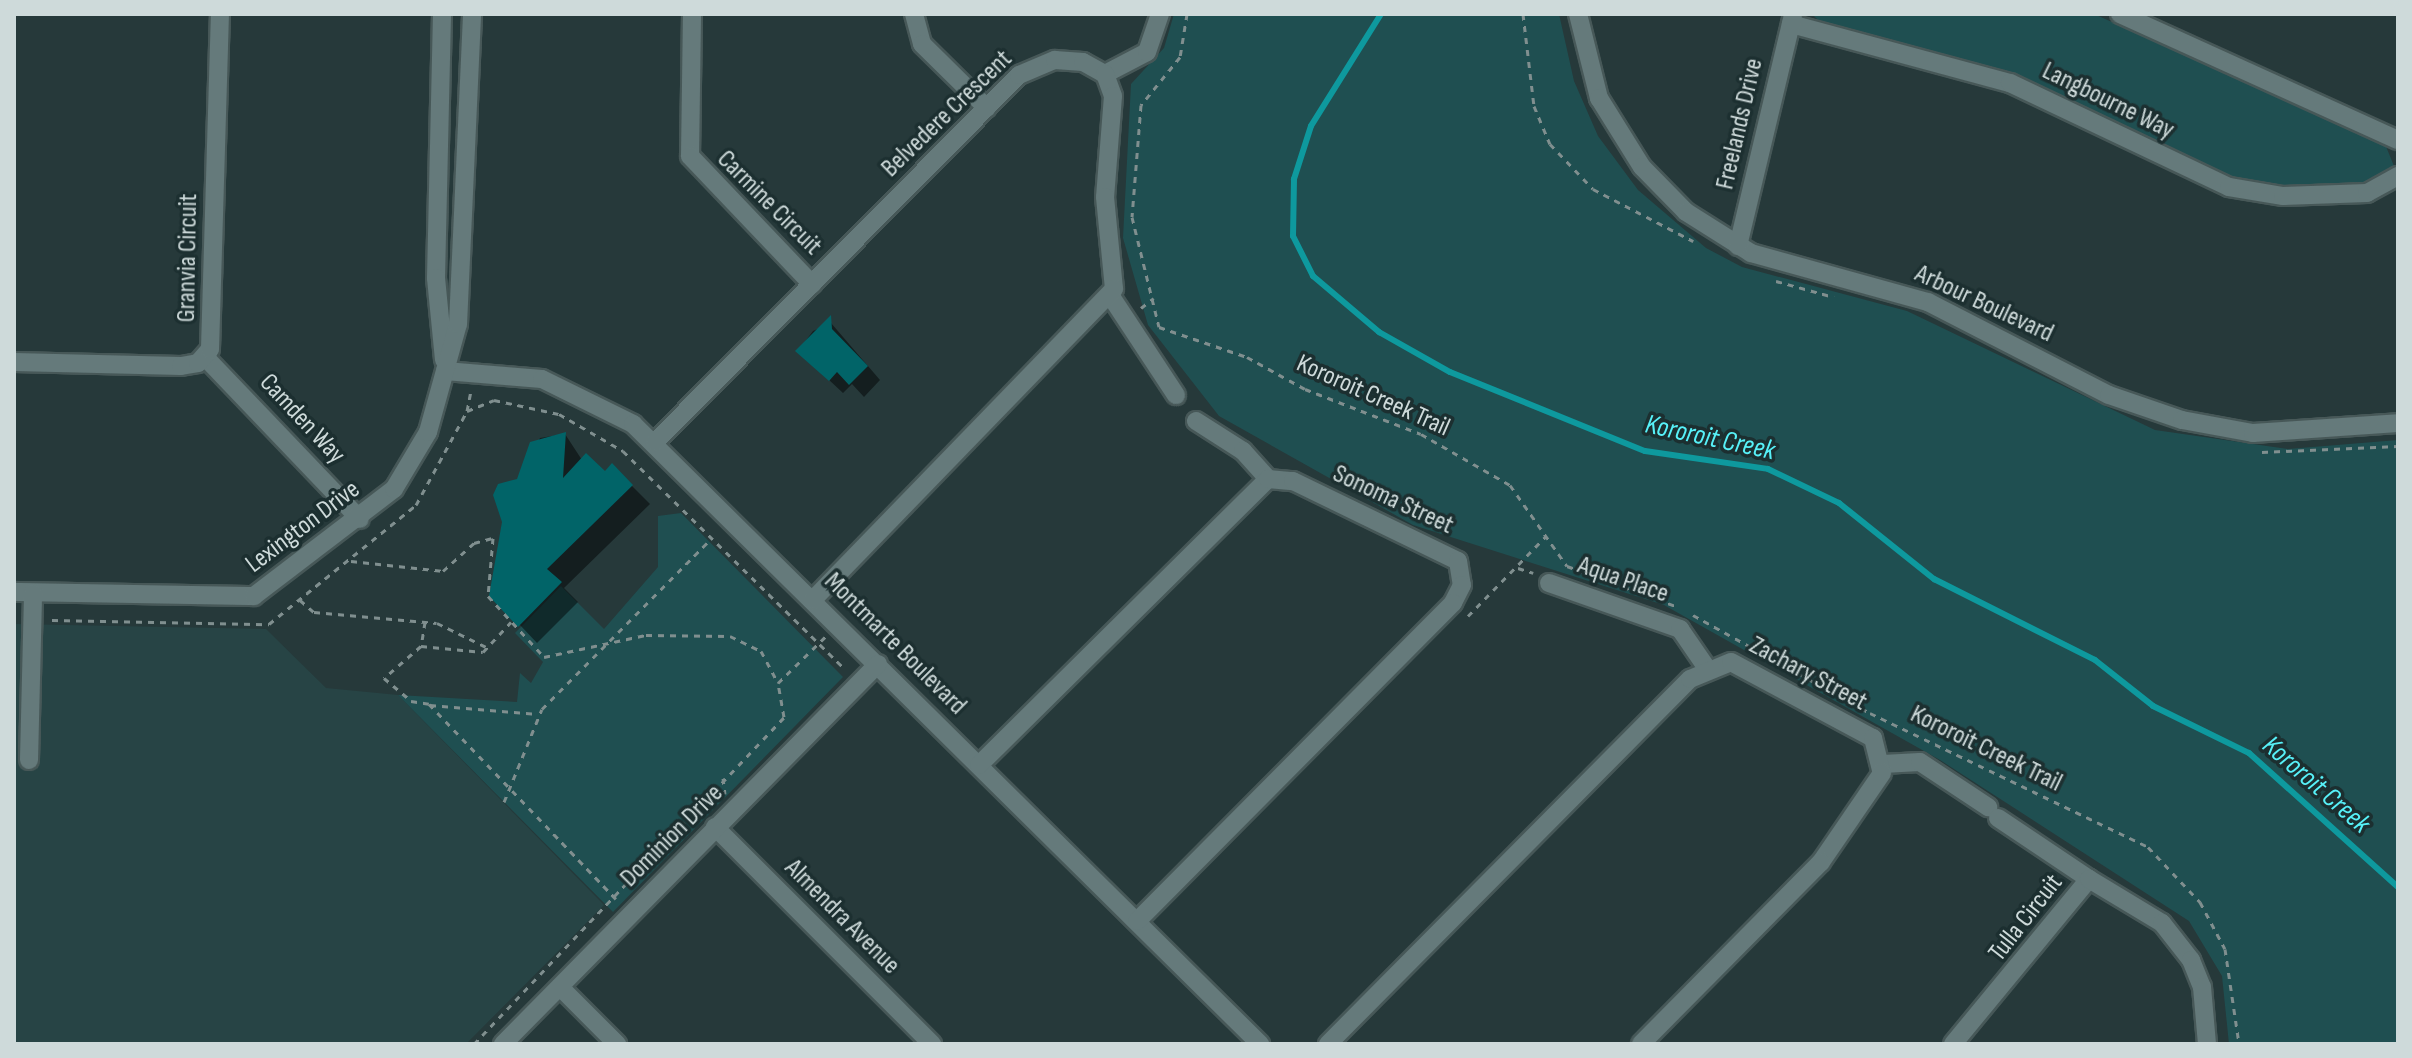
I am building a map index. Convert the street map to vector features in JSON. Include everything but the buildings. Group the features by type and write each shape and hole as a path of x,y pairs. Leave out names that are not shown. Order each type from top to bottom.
{"street":[{"name":"Granvia Circuit","path":"14,362 181,366 205,357 212,339 220,14"},
{"name":"Lexington Drive","path":"442,14 436,278 445,371"},
{"name":"Lexington Drive","path":"14,592 254,596 360,519 394,489 417,453 445,371 467,240 472,14"},
{"name":"Carmine Circuit","path":"692,14 690,156 812,284"},
{"path":"914,14 922,44 987,108"},
{"path":"1160,14 1147,52 1105,74 1113,96 1105,197 1110,295 1176,395"},
{"name":"Arbour Boulevard","path":"1578,14 1599,98 1626,145 1686,212 1738,246 1776,264 1928,302 2109,395 2182,420 2253,433 2398,423"},
{"path":"2120,14 2398,140"},
{"name":"Freelands Drive","path":"1738,246 1792,19"},
{"name":"Langbourne Way","path":"1792,19 2010,83 2229,187 2283,196 2367,193 2398,176"},
{"name":"Belvedere Crescent","path":"655,442 987,108 1037,63 1083,62 1105,74"},
{"path":"813,600 1110,295"},
{"name":"Camden Way","path":"205,357 360,519"},
{"name":"Montmarte Boulevard","path":"445,371 497,372 569,387 655,442 1260,1044"},
{"path":"979,765 1268,479 1243,451 1196,421"},
{"name":"Sonoma Street","path":"1137,921 1453,603 1462,585 1451,555 1293,481 1268,479"},
{"name":"Aqua Place","path":"1549,583 1680,629 1706,667"},
{"path":"29,760 33,593"},
{"name":"Zachary Street","path":"1706,667 1731,662 1795,695 1873,738 1883,764"},
{"name":"Dominion Drive","path":"503,1044 878,664"},
{"path":"1328,1044 1706,667"},
{"path":"1641,1044 1821,862 1879,783 1883,764 1920,762 2089,879"},
{"name":"Almendra Avenue","path":"715,827 932,1044"},
{"name":"Tulla Circuit","path":"1953,1044 2089,879 2162,923 2191,960 2202,987 2207,1044"},
{"path":"560,987 617,1044"}],"path":[{"name":"Kororoit Creek Trail","path":"1187,14 1180,57 1141,105 1132,217 1159,327 1247,357 1305,389 1421,434 1510,485 1567,566 1644,590 1870,713 2148,847 2200,902 2225,949 2239,1044"},
{"path":"33,620 264,625 350,561 416,505 460,421 485,400 524,404 582,425 623,451 860,683"},
{"path":"1463,621 1546,536"},
{"path":"350,561 443,571 474,543 493,538 488,596 544,657 615,641 730,636 761,651 778,683 784,717 660,840 616,899 474,1044"},
{"path":"504,802 538,714 615,641 712,538"},
{"path":"300,600 314,612 425,622 486,647"},
{"path":"425,622 421,646 384,678 411,701 538,714"},
{"path":"421,646 486,647 511,622"},
{"path":"778,683 838,625"},
{"path":"429,704 616,899"}],"shaded area":[{"path":"1174,14 1559,14 1574,81 1598,136 1638,190 1706,248 1742,267 1907,311 2155,430 2288,449 2398,440 2398,1044 2229,1044 2222,976 2189,921 1940,760 1664,605 1413,525 1219,416 1148,325 1123,238 1131,84 1164,48"},
{"path":"1812,14 2094,14 2385,144 2394,166 2380,184 2279,188 2237,181 2003,73 1823,25"},
{"path":"681,513 843,677 613,912 398,695 517,702 520,673 531,683 543,662 515,633 561,586 604,629 658,567 658,516"},
{"path":"14,624 266,629 326,688 398,695 604,905 466,1044 14,1044"}],"waterway":[{"name":"Kororoit Creek","path":"1381,14 1311,126 1294,179 1293,236 1313,276 1379,332 1450,372 1645,451 1768,469 1839,503 1934,579 2095,660 2153,706 2249,753 2398,887"}]}
